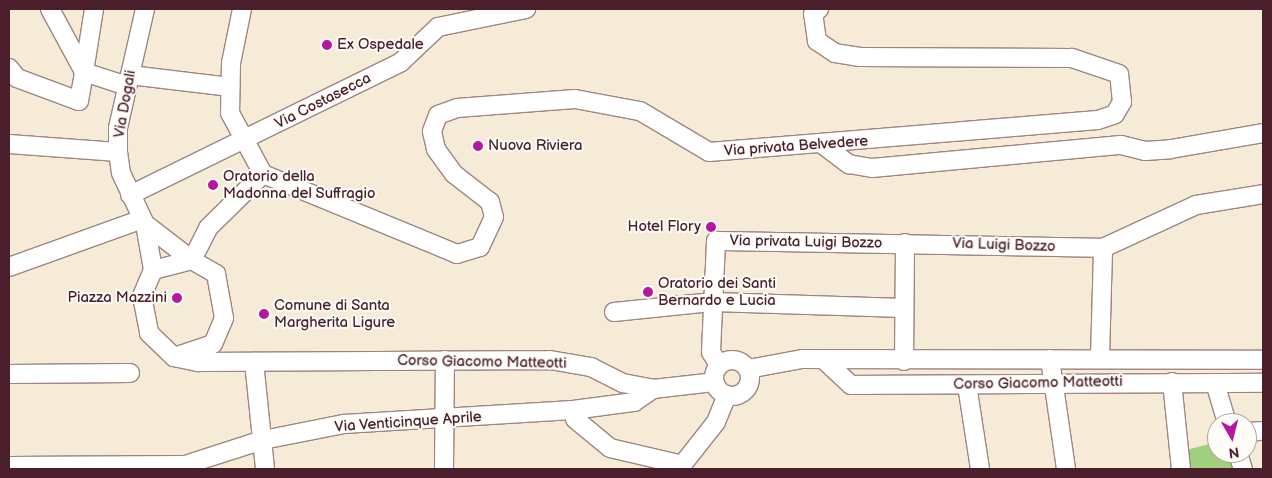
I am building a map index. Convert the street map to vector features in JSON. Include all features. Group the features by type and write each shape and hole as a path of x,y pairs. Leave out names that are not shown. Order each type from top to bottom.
{"street":[{"path":"50,9 84,72"},
{"path":"9,68 17,78 79,101 94,9"},
{"name":"Via Dogali","path":"145,9 129,80 118,152 130,195 144,222 153,270"},
{"path":"192,260 208,228 263,174 230,113 230,87 242,9"},
{"name":"Via privata Belvedere","path":"263,174 457,254 480,247 494,217 490,202 454,174 436,149 432,131 438,115 457,108 575,99 640,111 709,152 1098,120 1115,114 1122,102 1123,84 1119,74 1101,65 1072,58 860,57 835,53 817,41 813,14 819,9"},
{"name":"Via Costasecca","path":"130,195 244,141 401,62 438,27 518,10"},
{"path":"84,72 129,80 230,87"},
{"path":"822,144 834,156 872,168 1120,145 1145,151 1171,149 1263,133"},
{"path":"9,144 118,152"},
{"path":"1100,358 1103,248 1196,205 1263,194"},
{"path":"9,267 144,222"},
{"name":"Via Dogali","path":"144,222 192,260"},
{"name":"Via privata Luigi Bozzo","path":"719,365 712,352 716,241 905,243 904,360"},
{"name":"Via Luigi Bozzo","path":"905,243 1103,248"},
{"path":"220,332 208,348 174,357 155,341 145,322 142,296 153,270 192,260 216,274 221,285 220,332 225,348 248,362 263,440 265,469"},
{"path":"614,312 713,302 904,308"},
{"name":"Corso Giacomo Matteotti","path":"174,357 198,362 445,360 576,363 653,390 714,382"},
{"name":"Corso Giacomo Matteotti","path":"748,369 782,361 823,359 1100,358 1263,360"},
{"name":"Corso Giacomo Matteotti","path":"823,359 851,385 1263,383"},
{"path":"1050,359 1066,469"},
{"path":"444,469 445,360"},
{"path":"731,360 748,369 748,386 739,394 727,395 714,382 719,365 731,360"},
{"path":"9,373 130,373"},
{"path":"1172,382 1181,469"},
{"path":"1215,383 1224,413"},
{"path":"967,385 980,469"},
{"name":"Via Venticinque Aprile","path":"9,466 199,463 263,440 344,424 574,410 634,402 653,390"},
{"path":"574,410 575,419 610,448 681,467 716,422 727,395"},
{"path":"199,463 220,469"}],"green space":[{"path":"1207,445 1207,463 1234,463 1235,469 1186,469 1182,451"}],"place":[{"name":"Ex Ospedale","path":"327,45"},
{"name":"Nuova Riviera","path":"478,146"},
{"name":"Oratorio della Madonna del Suffragio","path":"213,185"},
{"name":"Hotel Flory","path":"711,227"},
{"name":"Oratorio dei Santi Bernardo e Lucia","path":"648,292"},
{"name":"Piazza Mazzini","path":"177,298"},
{"name":"Comune di Santa Margherita Ligure","path":"264,314"}]}
